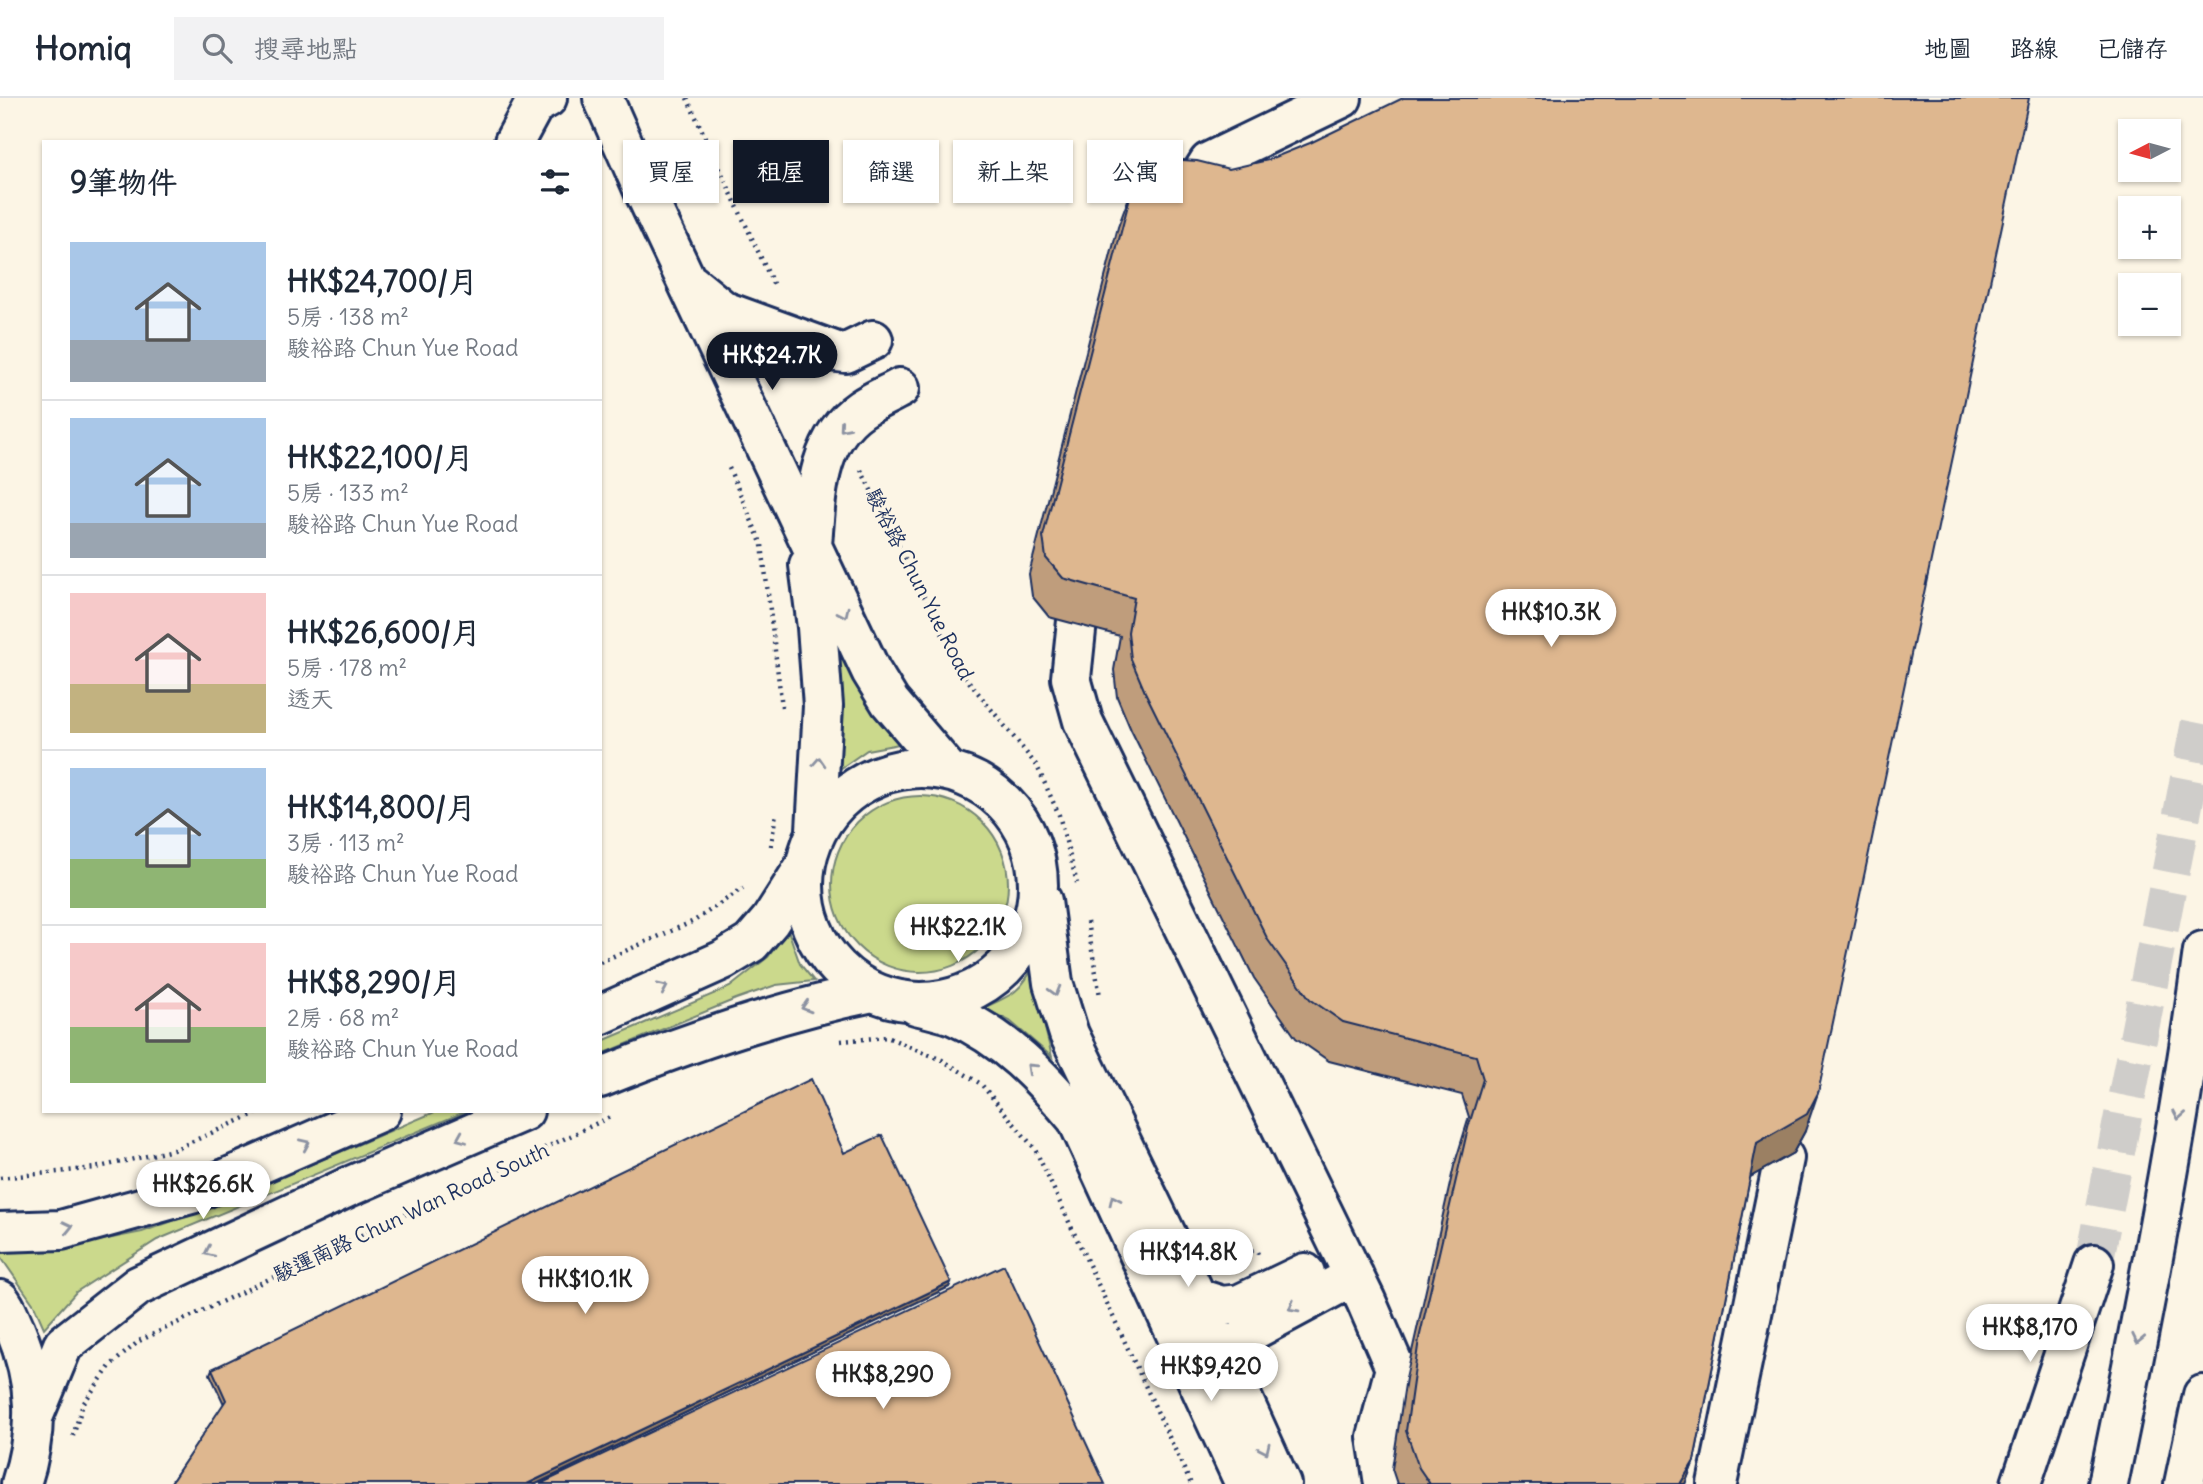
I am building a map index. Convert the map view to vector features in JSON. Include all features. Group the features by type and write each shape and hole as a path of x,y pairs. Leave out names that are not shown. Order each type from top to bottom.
{"main road":[{"path":"603,98 871,671 890,702 947,769"},
{"path":"1191,205 1199,178 1209,162 1342,98"},
{"path":"515,140 534,105 544,99"},
{"path":"687,280 724,312 846,354 873,340"},
{"path":"900,388 859,410 830,444 818,478 808,537 823,706 816,830 805,866 804,898 811,928 826,954 847,977 890,997 952,1015 986,1032 1017,1055 1046,1082 1077,1119 1245,1484"},
{"path":"1077,621 1071,678 1083,721 1349,1265 1395,1368 1377,1437 1384,1484"},
{"path":"816,830 839,799 871,777 908,766 947,769 981,783 1010,807 1030,838 1039,875 1053,984 1069,1034 1197,1298 1281,1484"},
{"path":"602,1015 723,960 751,943 769,921 805,866"},
{"path":"602,1077 737,1028 820,1003 890,997 942,1001 975,990 1003,970 1024,942 1037,909 1039,875"},
{"path":"2108,1484 2143,1319 2187,1066 2203,951"},
{"path":"0,1232 61,1230 191,1194 376,1113"},
{"name":"駿運南路 Chun Wan Road South","path":"34,1415 63,1345 138,1286 346,1188 519,1113"},
{"path":"1717,1484 1784,1158"},
{"path":"2021,1484 2094,1264"},
{"path":"1197,1298 1222,1306 1240,1304 1273,1289 1349,1265"},
{"path":"1231,1375 1238,1347 1248,1333 1349,1265"},
{"path":"0,1300 27,1358 34,1415 30,1457 21,1484"},
{"path":"2184,1484 2203,1395"}],"path":[{"path":"687,98 797,337"},
{"name":"駿裕路 Chun Yue Road","path":"841,429 962,673 1037,766 1059,815 1079,890"},
{"path":"724,457 762,545 782,715"},
{"path":"765,855 771,846 777,806"},
{"path":"602,961 694,921 748,885"},
{"path":"1085,915 1100,999"},
{"path":"828,1043 887,1037 942,1060 981,1084 1035,1149 1191,1484"},
{"path":"0,1178 95,1168 173,1150 256,1113"},
{"name":"駿運南路 Chun Wan Road South","path":"71,1441 83,1404 111,1365 139,1341 613,1116"},
{"path":"1208,1247 1226,1256 1256,1250 1273,1289"}],"green space":[{"path":"829,613 874,713 899,744 867,750 837,771"},
{"path":"920,796 954,802 983,821 1002,850 1008,884 1002,918 983,947 954,966 920,972 886,966 857,947 838,918 832,884 838,850 857,821 886,802"},
{"path":"788,930 800,964 814,981 776,985 602,1054 602,1041 730,987 768,957"},
{"path":"1035,962 1040,1007 1052,1057 1010,1021 983,1008 1021,986"},
{"path":"432,1113 462,1113 157,1240 76,1292 44,1328 34,1305 0,1256 0,1251 67,1247 142,1232 206,1209"}],"building":[{"path":"1403,98 2029,98 1818,1093 1807,1114 1757,1143 1694,1461 1680,1484 1430,1484 1419,1468 1406,1431 1419,1339 1468,1128 1483,1079 1476,1056 1343,1022 1310,999 1268,940 1145,692 1131,659 1128,632 1134,598 1063,578 1046,558 1043,536 1128,203 1183,203 1183,160 1229,169 1268,160"},
{"path":"811,1079 844,1153 882,1135 951,1282 527,1484 170,1484 226,1400 212,1369"},
{"path":"1004,1265 1105,1484 540,1484"}],"tunnel":[{"path":"2094,1264 2203,707"}]}
